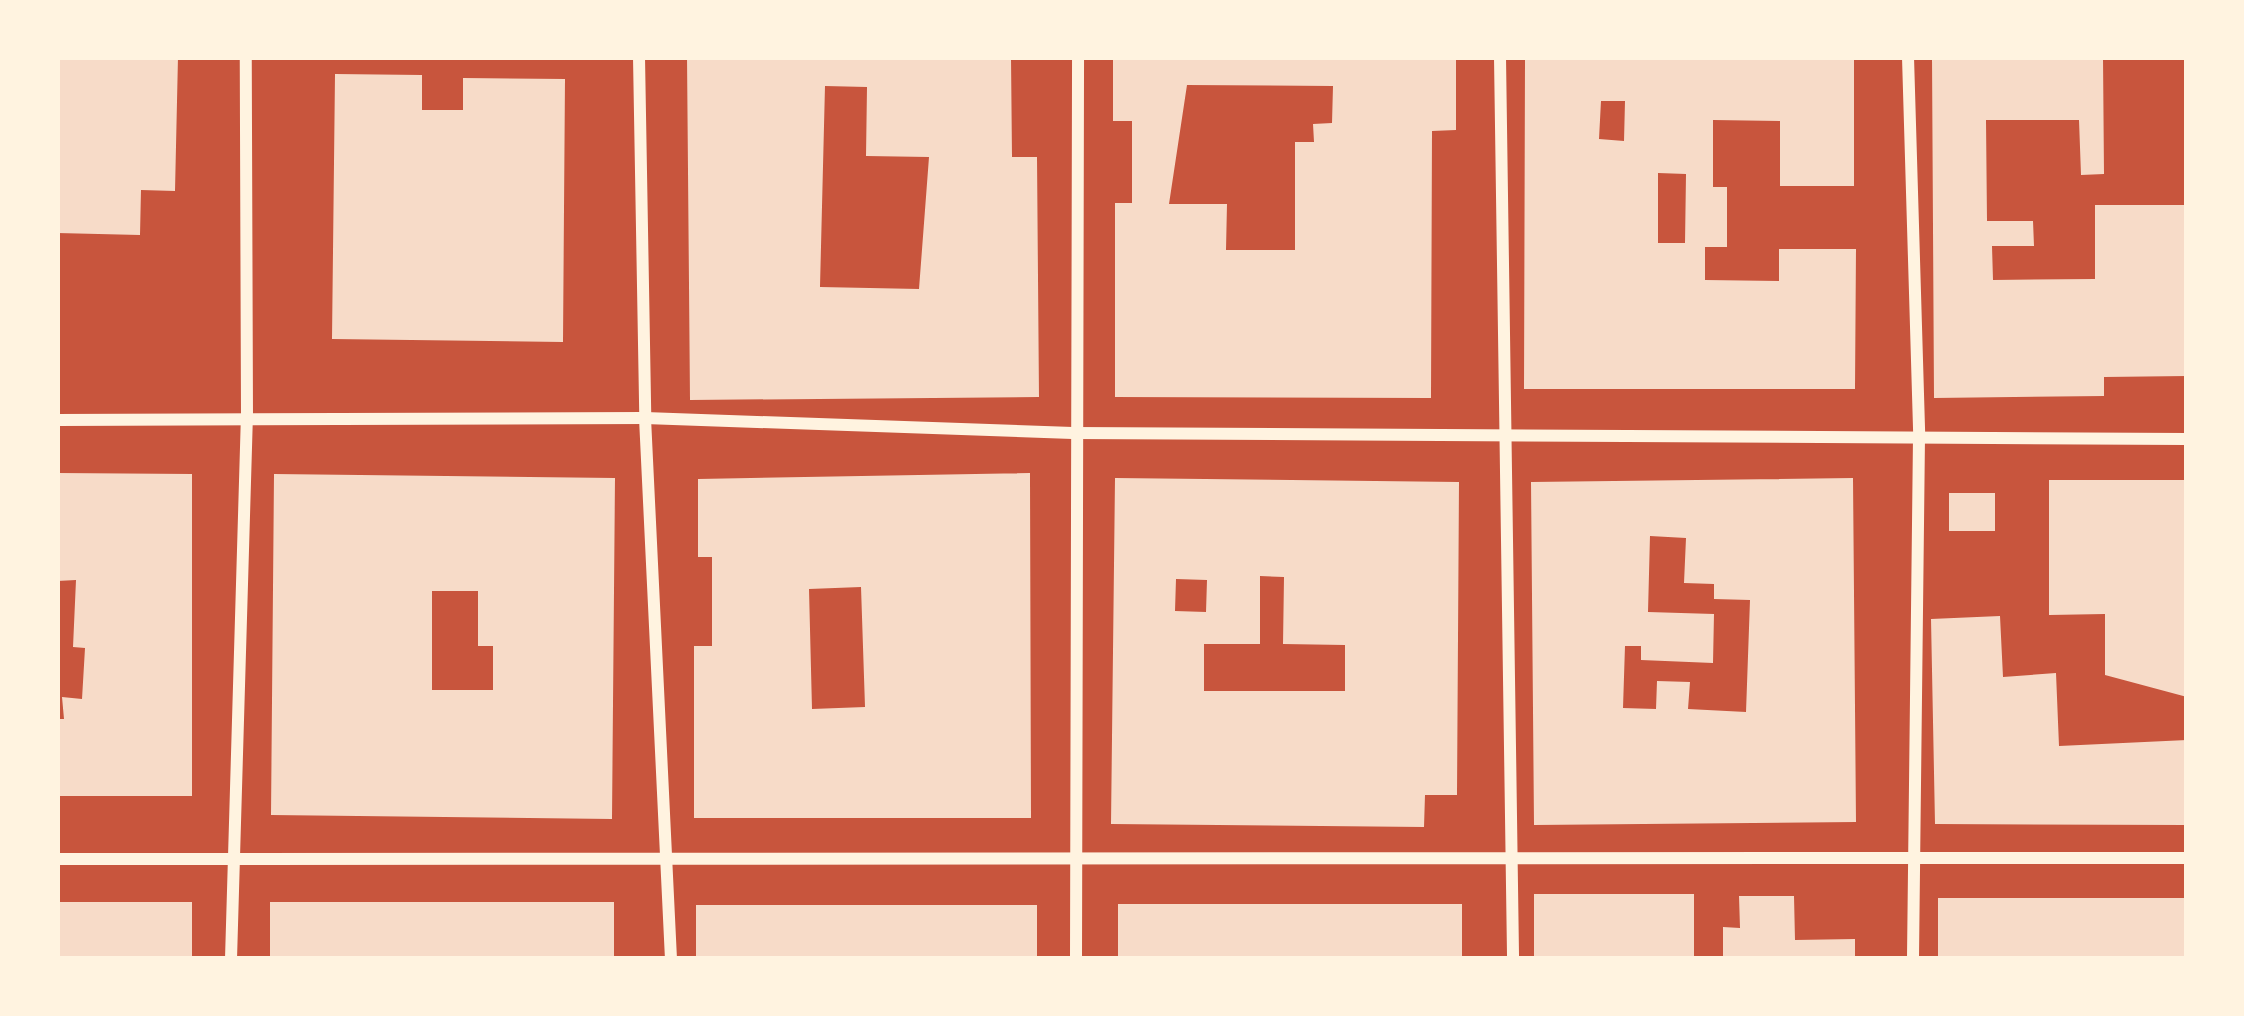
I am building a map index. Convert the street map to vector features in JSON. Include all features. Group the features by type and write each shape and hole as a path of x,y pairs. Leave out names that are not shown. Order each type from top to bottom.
{"street":[{"path":"231,959 247,415 246,57"},
{"path":"639,57 645,418 671,859 670,959"},
{"path":"1076,959 1073,433 1078,57"},
{"path":"1500,57 1513,959"},
{"path":"1908,57 1918,437 1913,959"},
{"path":"57,420 247,415 645,418 1073,433 2187,439"},
{"path":"57,859 2187,858"}],"building":[{"path":"57,57 178,57 175,191 141,190 140,235 57,233"},
{"path":"687,57 1011,57 1012,157 1037,157 1039,397 690,400","holes":["825,86 867,87 866,156 929,157 919,289 820,287"]},
{"path":"1113,57 1456,57 1456,130 1432,131 1431,398 1115,397 1115,203 1132,203 1132,121 1113,121","holes":["1187,85 1333,86 1332,123 1313,124 1314,142 1295,142 1295,250 1226,250 1227,204 1169,204"]},
{"path":"1525,57 1854,57 1854,186 1780,186 1780,121 1713,120 1713,187 1727,187 1727,247 1705,247 1705,280 1779,281 1779,249 1856,249 1855,389 1524,389","holes":["1601,101 1625,101 1624,141 1599,139","1658,173 1686,174 1685,243 1658,243"]},
{"path":"1932,57 2103,57 2104,174 2081,175 2079,120 1986,120 1987,221 2033,221 2034,246 1992,246 1993,280 2095,279 2095,205 2187,205 2187,376 2104,377 2104,396 1934,398"},
{"path":"335,74 422,75 422,110 463,110 463,78 565,79 563,342 332,339"},
{"path":"57,473 192,474 192,796 57,796 57,719 64,719 62,697 82,699 85,648 73,647 76,580 57,581"},
{"path":"1030,473 1031,818 694,818 694,646 712,646 712,557 698,557 698,479","holes":["861,587 865,707 812,709 809,589"]},
{"path":"274,474 615,478 612,819 271,815","holes":["432,591 478,591 478,646 493,646 493,690 432,690"]},
{"path":"1115,478 1459,482 1457,795 1425,795 1424,827 1111,824","holes":["1260,576 1284,577 1283,644 1345,645 1345,691 1204,691 1204,644 1260,644","1176,579 1207,580 1206,612 1175,611"]},
{"path":"1853,478 1856,822 1534,825 1531,482","holes":["1650,536 1686,538 1684,583 1714,584 1714,599 1750,600 1746,712 1688,709 1690,682 1657,681 1656,709 1623,708 1625,646 1641,646 1641,660 1713,663 1714,614 1648,612"]},
{"path":"2049,480 2187,480 2187,697 2105,675 2105,614 2049,615"},
{"path":"1949,493 1995,493 1995,531 1949,531"},
{"path":"2000,616 2003,677 2056,673 2059,746 2187,740 2187,825 1935,824 1931,619"},
{"path":"1534,894 1694,894 1694,959 1534,959"},
{"path":"1739,896 1794,896 1795,940 1855,939 1855,959 1723,959 1723,927 1740,928"},
{"path":"1938,898 2187,898 2187,959 1938,959"},
{"path":"57,902 192,902 192,959 57,959"},
{"path":"270,902 614,902 614,959 270,959"},
{"path":"1118,904 1462,904 1462,959 1118,959"},
{"path":"696,905 1037,905 1037,959 696,959"}]}
